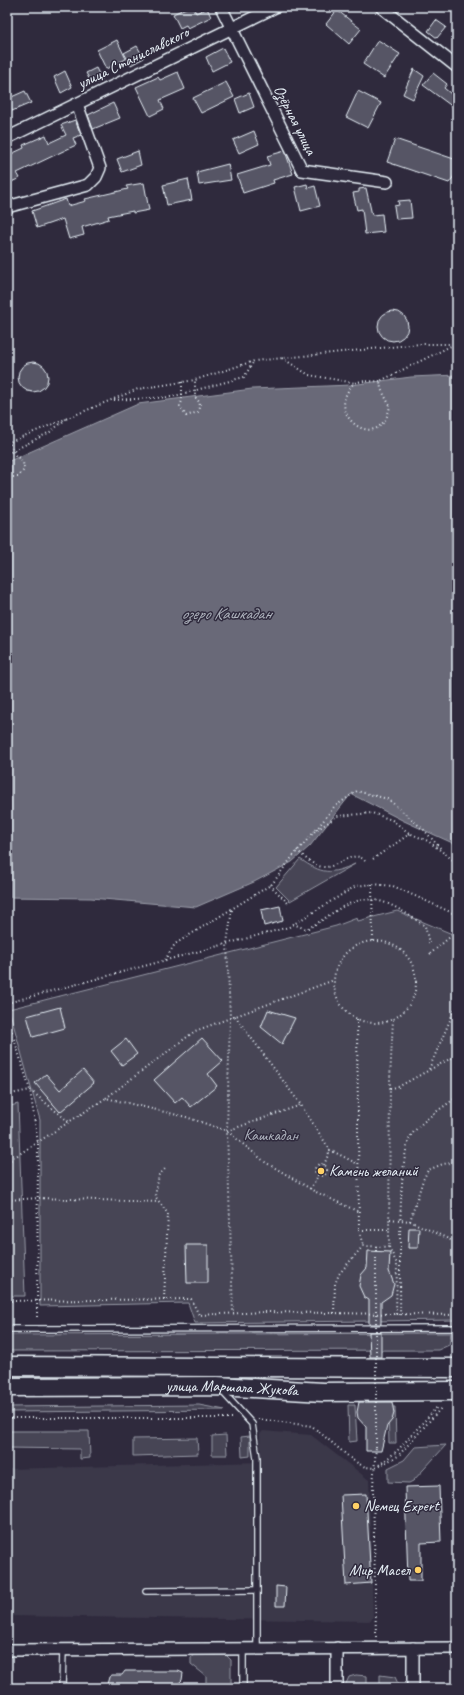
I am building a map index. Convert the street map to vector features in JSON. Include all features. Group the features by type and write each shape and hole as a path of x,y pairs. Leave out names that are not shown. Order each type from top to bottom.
{"main road":[{"name":"улица Маршала Жукова","path":"7,1366 457,1368"},
{"name":"улица Маршала Жукова","path":"7,1387 217,1386 323,1392 457,1391"}],"street":[{"name":"Озёрная улица","path":"221,7 302,170 387,182"},
{"name":"улица Станиславского","path":"7,138 231,27 275,7"},
{"path":"381,7 457,67"},
{"path":"7,207 88,186 96,177 100,168 77,104"},
{"path":"337,1648 337,1688"},
{"path":"413,1648 413,1688"},
{"path":"7,1650 457,1648"}],"lane":[{"path":"7,1329 457,1328"},
{"path":"217,1386 252,1424 257,1458 257,1648"},
{"path":"146,1591 257,1590"},
{"path":"243,1648 243,1688"},
{"path":"62,1688 63,1650"}],"path":[{"path":"7,473 10,477 18,477 24,470 23,462 14,455 8,442 138,389 194,380 254,361 420,344 456,344"},
{"path":"281,358 310,375 355,383 380,382 456,344"},
{"path":"111,400 171,397 183,394 244,377 254,361"},
{"path":"182,382 183,394 180,406 182,412 186,416 198,412 200,403 196,397 194,380"},
{"path":"355,383 345,396 348,418 358,427 366,430 375,429 388,417 390,406 381,389 380,382"},
{"path":"7,454 50,432 69,417"},
{"path":"165,960 175,944 270,885 297,850 315,831 334,807 357,791 388,799 424,830 446,854"},
{"path":"315,831 338,816 372,813 392,820 411,833 428,841 457,863"},
{"path":"373,859 411,833"},
{"path":"297,850 312,863 324,867 336,864 353,856 362,857 365,861"},
{"path":"372,884 373,941"},
{"path":"7,1004 289,927 356,886 372,884 393,886 457,915"},
{"path":"270,885 289,904"},
{"path":"294,924 306,929 351,903 373,900 393,905 425,926 428,943"},
{"path":"232,910 228,944 230,1017 228,1131 233,1313"},
{"path":"430,954 457,931"},
{"path":"373,941 386,942 397,947 406,955 413,966 416,978 415,990 407,1007 393,1019 375,1022 357,1018 347,1012 335,992 334,980 336,968 349,949 361,943 373,941"},
{"path":"7,1162 70,1123 106,1098 195,1031 334,980"},
{"path":"428,1069 457,1004"},
{"path":"7,1016 30,1090 38,1143 37,1329"},
{"path":"235,1016 301,1105 330,1150 358,1164"},
{"path":"357,1018 359,1230 363,1246"},
{"path":"393,1019 390,1088 389,1247 397,1264 396,1315"},
{"path":"390,1088 398,1087 457,1054"},
{"path":"7,1095 30,1090"},
{"path":"30,1090 70,1123"},
{"path":"400,1315 401,1220 404,1155 412,1134 457,1097"},
{"path":"106,1098 186,1117 228,1131 265,1162 310,1189 359,1212"},
{"path":"228,1131 301,1105"},
{"path":"310,1189 318,1176 326,1174 326,1168 324,1165 330,1150"},
{"path":"410,1221 423,1180 428,1170 443,1164 457,1162"},
{"path":"318,1176 315,1168 320,1164 324,1165"},
{"path":"164,1299 168,1214 155,1196 159,1175 166,1168"},
{"path":"7,1200 38,1198 159,1202"},
{"path":"390,1219 410,1221 457,1243"},
{"path":"359,1230 390,1230"},
{"path":"334,1314 335,1284 339,1274 363,1246 389,1247"},
{"path":"376,1246 376,1458 372,1486 376,1648"},
{"path":"7,1301 191,1299 198,1315 266,1312 457,1315"},
{"path":"375,1468 397,1451 442,1402"},
{"path":"7,1418 247,1418 312,1426 354,1461 365,1467 375,1468 398,1456 443,1405"}],"shaded area":[{"path":"263,1431 311,1435 369,1480 373,1616 371,1621 7,1616 7,1469 261,1462 260,1434"}],"green space":[{"path":"300,859 314,868 326,871 339,870 355,864 290,901 276,887"},
{"name":"Кашкадан","path":"397,911 457,936 457,1320 195,1323 188,1303 40,1306 40,1120 9,1009 336,926 357,918 358,921"},
{"path":"18,1104 25,1296 7,1296 7,1107"},
{"path":"451,1333 449,1345 438,1350 7,1351 7,1335"},
{"path":"199,1405 225,1410 7,1412 7,1407"},
{"path":"348,1405 355,1405 357,1441 349,1442"},
{"path":"388,1407 395,1407 396,1443 389,1443"},
{"path":"7,1431 89,1431 90,1458 80,1459 80,1449 7,1448"},
{"path":"226,1435 227,1455 212,1455 212,1436"},
{"path":"250,1436 250,1456 242,1457 241,1437"},
{"path":"197,1438 198,1454 133,1456 133,1439"},
{"path":"446,1445 413,1481 409,1483 388,1482 388,1468 404,1460 415,1447"},
{"path":"194,1654 226,1655 231,1660 231,1688 206,1688 206,1676 191,1664 191,1658"},
{"path":"356,1675 367,1676 367,1688 344,1688 349,1677"},
{"path":"380,1675 395,1677 400,1688 380,1688"}],"water":[{"name":"озеро Кашкадан","path":"457,375 457,845 404,821 351,794 310,846 292,862 254,882 196,907 91,898 7,897 7,462 138,404 252,389 351,385 411,377"}],"building":[{"path":"188,7 193,7 196,13 207,8 211,17 188,28 186,25 180,28 173,14"},
{"path":"337,10 361,29 349,44 326,24"},
{"path":"436,20 446,27 437,38 428,31"},
{"path":"117,40 126,59 106,69 97,50"},
{"path":"378,40 400,54 384,78 363,64"},
{"path":"137,46 144,58 131,65 124,53"},
{"path":"223,48 230,62 212,71 206,57"},
{"path":"96,68 102,80 92,84 86,73"},
{"path":"414,69 424,76 413,99 403,94"},
{"path":"65,71 72,87 61,93 54,77"},
{"path":"178,72 185,89 160,100 164,109 150,116 136,87 158,77 160,80"},
{"path":"433,73 447,84 444,88 457,99 457,110 423,85"},
{"path":"226,82 234,97 201,113 193,98"},
{"path":"25,91 31,103 12,111 7,99"},
{"path":"358,91 381,103 368,128 346,117"},
{"path":"249,93 254,107 240,113 235,99"},
{"path":"113,103 120,118 93,129 88,115"},
{"path":"75,120 81,135 73,138 76,145 17,173 20,178 7,184 7,151 9,155 24,148 23,145 46,135 49,143 66,135 61,125"},
{"path":"254,131 259,144 239,153 233,140"},
{"path":"395,139 457,160 457,172 449,183 387,162"},
{"path":"138,151 141,165 122,172 117,159"},
{"path":"285,151 293,174 273,180 274,183 243,193 237,175 270,165 267,156"},
{"path":"228,164 231,180 199,185 197,172"},
{"path":"188,179 192,200 167,205 163,185"},
{"path":"144,183 149,210 133,213 133,211 108,216 109,219 82,227 84,235 69,239 63,219 37,228 32,211 66,199 68,206 86,201 85,199 128,189 126,186"},
{"path":"307,184 308,188 315,186 320,206 301,211 295,187"},
{"path":"366,188 372,215 382,214 384,232 365,234 362,209 357,210 353,193 359,192 359,189"},
{"path":"410,200 412,218 396,219 394,206 399,205 398,201"},
{"path":"393,311 404,315 408,326 404,337 393,341 382,337 378,326 382,315"},
{"path":"33,362 44,366 48,377 44,388 33,392 22,388 18,377 22,366"},
{"path":"280,906 283,921 264,926 261,910"},
{"path":"60,1007 65,1028 33,1037 27,1016"},
{"path":"268,1010 295,1018 282,1044 261,1027"},
{"path":"202,1038 223,1061 208,1074 217,1086 191,1107 182,1097 175,1103 154,1080"},
{"path":"126,1039 137,1054 122,1065 111,1051"},
{"path":"83,1070 94,1083 60,1112 35,1083 46,1074 60,1090"},
{"path":"409,1228 419,1228 418,1248 408,1248"},
{"path":"186,1245 208,1245 208,1283 187,1283"},
{"path":"368,1251 390,1252 389,1271 394,1284 391,1295 381,1302 381,1324 369,1324 369,1300 364,1297 359,1286 361,1275 367,1268"},
{"path":"369,1332 381,1332 381,1357 370,1357"},
{"path":"359,1402 392,1402 394,1413 392,1420 387,1426 381,1451 366,1451 366,1427 358,1418 357,1412"},
{"path":"439,1486 441,1542 421,1543 421,1581 408,1581 405,1487"},
{"path":"366,1494 371,1583 346,1585 341,1495"},
{"path":"276,1586 286,1587 285,1606 276,1606"},
{"path":"125,1671 178,1671 183,1673 182,1680 178,1684 178,1688 106,1688 109,1677 112,1675 122,1675"}],"place":[{"name":"Камень желаний","path":"321,1171"},
{"name":"Nемец Expert","path":"356,1506"},
{"name":"Мир Масел","path":"418,1570"}]}
